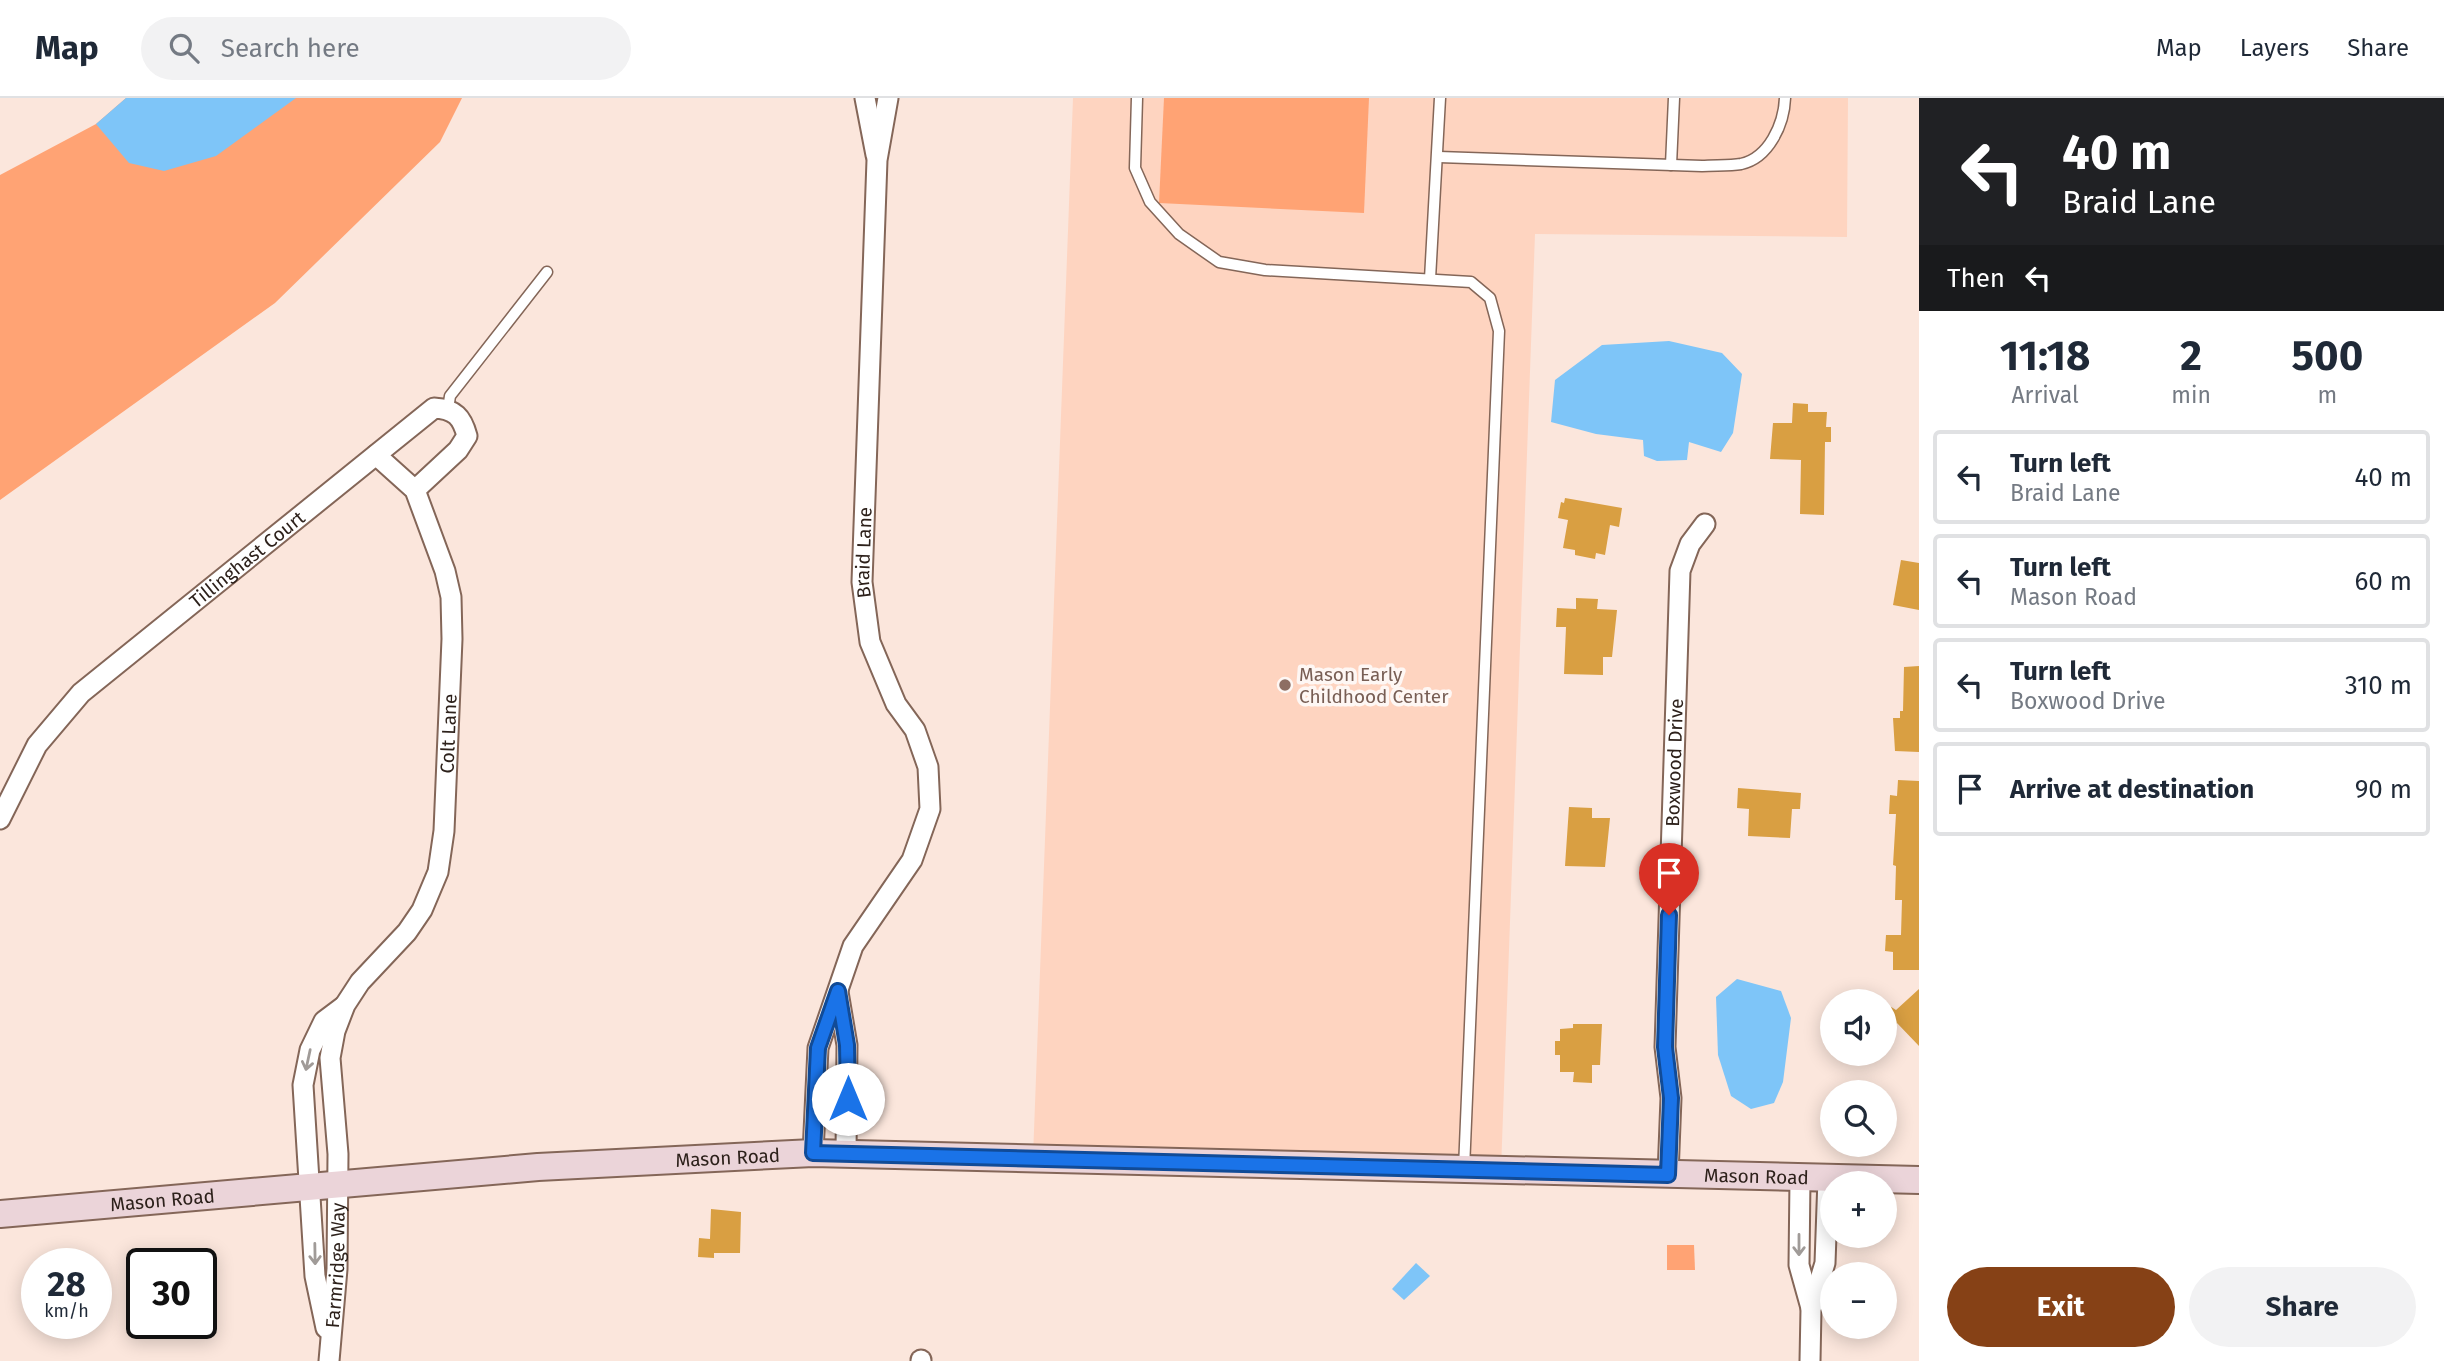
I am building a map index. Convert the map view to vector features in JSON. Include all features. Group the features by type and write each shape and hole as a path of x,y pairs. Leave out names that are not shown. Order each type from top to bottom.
{"main road":[{"name":"Mason Road","path":"0,1214 537,1167 813,1153 1820,1179"},
{"name":"Mason Road","path":"1897,1180 1919,1180"}],"street":[{"name":"Braid Lane","path":"865,98 877,160"},
{"name":"Braid Lane","path":"813,1153 818,1048 853,946 912,860 930,809 928,767 915,730 896,704 870,642 862,582 877,160 888,98"},
{"name":"Tillinghast Court","path":"0,819 37,745 81,693 434,408 448,409"},
{"path":"415,490 458,450 467,436 463,419 448,409"},
{"name":"Colt Lane","path":"337,1184 330,1058 335,1031 345,1005 360,982 407,932 422,910 438,872 443,844 451,666 451,597 445,571 415,490 376,455"},
{"name":"Boxwood Drive","path":"1668,1175 1671,1098 1665,1047 1680,571 1690,544 1705,524"},
{"name":"Braid Lane","path":"838,991 847,1045 846,1154"},
{"name":"Colt Lane","path":"309,1186 303,1085 310,1050 324,1021 345,1005"},
{"path":"1800,1179 1799,1265 1811,1309"},
{"name":"Farmridge Way","path":"329,1353 337,1269 337,1184"},
{"name":"Farmridge Way","path":"309,1186 314,1222 315,1276 329,1353"},
{"path":"1810,1361 1811,1309 1825,1263 1826,1248"}],"lane":[{"path":"1137,98 1135,168 1150,202 1179,234 1219,262 1265,270 1471,282 1490,298 1499,331 1464,1169"},
{"path":"1430,279 1439,157 1440,98"},
{"path":"1671,165 1674,98"},
{"path":"1439,157 1671,165 1742,164 1762,154 1775,135 1785,108 1785,98"},
{"path":"448,409 450,396 547,272"}],"shaded area":[{"path":"126,98 462,98 440,142 275,303 0,500 0,175 96,124"},
{"name":"Mason Early Childhood Center","path":"1073,98 1848,98 1847,237 1535,234 1501,1170 1033,1157"},
{"path":"1164,98 1369,98 1364,213 1159,203"},
{"path":"1667,1245 1694,1245 1695,1270 1667,1270"}],"water":[{"path":"126,98 296,98 216,156 164,171 129,163 96,124"},
{"path":"1669,341 1722,353 1742,374 1733,433 1721,452 1689,442 1687,460 1657,461 1644,456 1643,440 1596,434 1551,422 1555,380 1602,345"},
{"path":"1737,979 1781,991 1791,1018 1783,1082 1774,1103 1751,1109 1731,1096 1718,1055 1716,997"},
{"path":"1416,1263 1430,1276 1404,1300 1392,1289"}],"building":[{"path":"1793,403 1808,404 1808,412 1827,412 1826,427 1831,427 1831,442 1825,442 1824,515 1800,514 1801,460 1770,459 1773,423 1792,423"},
{"path":"1565,498 1622,508 1619,527 1610,525 1605,555 1596,553 1595,559 1575,555 1575,550 1563,548 1568,520 1558,518 1561,502 1564,503"},
{"path":"1901,560 1919,563 1919,610 1893,605"},
{"path":"1576,598 1598,599 1597,609 1617,610 1612,657 1603,657 1603,675 1564,674 1566,627 1556,627 1557,608 1576,609"},
{"path":"1919,666 1919,752 1895,751 1893,718 1900,718 1900,711 1903,711 1904,667"},
{"path":"1898,780 1919,781 1919,970 1893,970 1893,952 1885,951 1886,935 1901,935 1902,900 1895,900 1896,866 1893,865 1896,814 1889,814 1890,795 1897,796"},
{"path":"1738,788 1801,793 1800,809 1792,809 1790,838 1748,836 1749,809 1737,808"},
{"path":"1569,807 1592,808 1592,818 1610,818 1605,867 1565,866"},
{"path":"1919,989 1919,1046 1897,1023 1897,1009"},
{"path":"1573,1024 1602,1024 1600,1065 1592,1065 1592,1083 1573,1082 1574,1072 1560,1072 1560,1055 1555,1055 1555,1041 1560,1041 1560,1029 1573,1028"},
{"path":"711,1209 741,1212 740,1253 714,1253 714,1258 698,1257 699,1238 710,1239"}],"place":[{"name":"Mason Early Childhood Center","path":"1285,685"}],"route":[{"path":"848,1099 847,1045 838,991 818,1048 813,1153 1668,1175 1671,1098 1665,1047 1669,915"}]}
